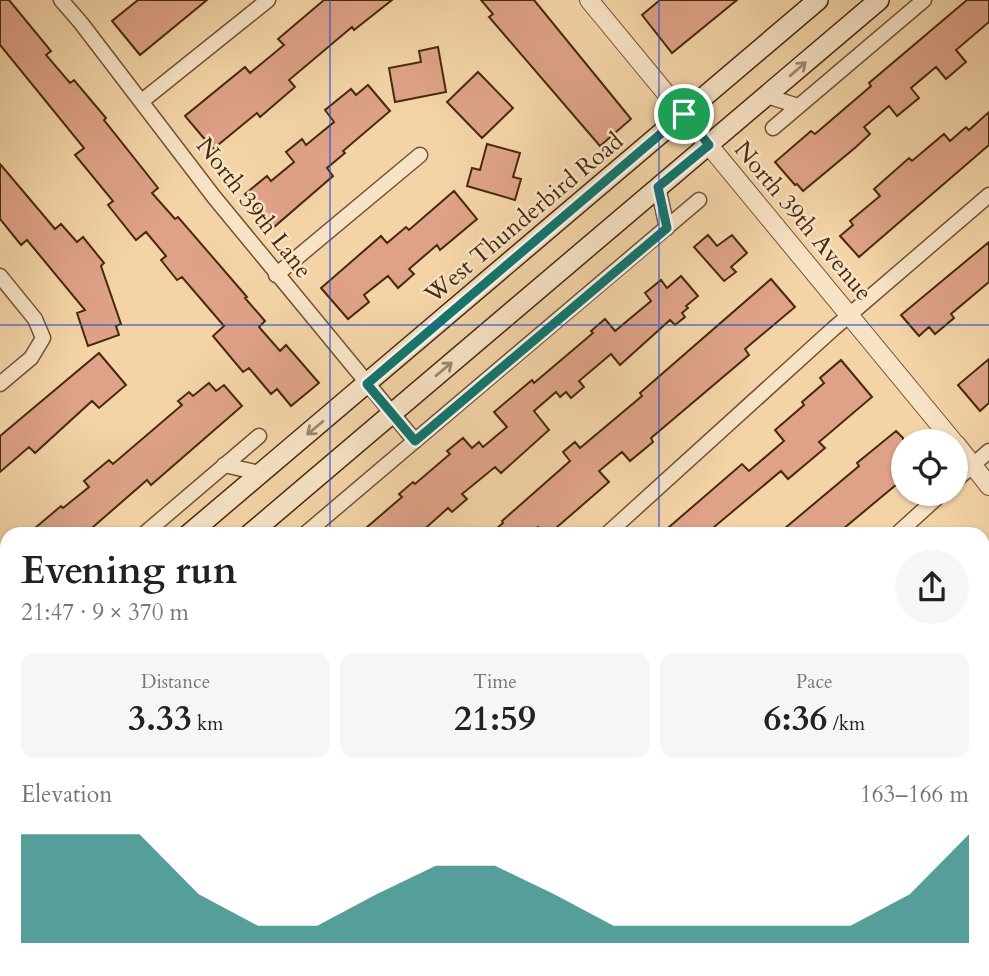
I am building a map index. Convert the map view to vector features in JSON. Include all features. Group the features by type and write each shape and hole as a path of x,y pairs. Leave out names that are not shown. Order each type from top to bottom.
{"main road":[{"name":"West Thunderbird Road","path":"198,527 818,0"},
{"path":"258,527 879,0"}],"street":[{"name":"North 39th Lane","path":"61,0 276,275 415,441"},
{"path":"142,101 268,0"},
{"path":"773,128 924,0"},
{"name":"North 39th Avenue","path":"594,2 943,429"},
{"path":"767,96 798,106"},
{"path":"276,275 420,155"},
{"path":"658,187 667,228"},
{"path":"615,527 849,315 989,195"},
{"path":"313,527 699,201"},
{"path":"0,276 36,318 43,338 30,358 0,384"},
{"path":"152,527 258,436"},
{"path":"968,469 989,451"},
{"name":"North 39th Avenue","path":"968,459 989,486"},
{"path":"224,466 260,473"},
{"path":"905,527 928,506"}],"building":[{"path":"0,0 9,0 51,51 46,55 70,83 74,80 106,118 104,120 158,188 152,193 175,219 178,217 265,321 259,327 280,351 286,345 319,383 291,406 277,389 271,394 249,368 243,372 213,336 224,326 182,277 177,280 161,260 166,256 146,232 136,240 108,205 113,201 75,155 84,148 0,45"},
{"path":"138,0 207,0 140,55 112,21"},
{"path":"324,0 392,0 354,30 352,27 289,80 295,87 260,117 257,113 213,149 185,116 245,67 250,73 284,45 278,39"},
{"path":"481,0 534,0 631,119 600,146 489,17 493,14"},
{"path":"660,0 737,0 672,53 642,15"},
{"path":"967,0 989,0 989,22 956,50 966,62 946,79 936,67 911,88 919,98 897,116 889,106 864,127 870,134 856,147 803,191 795,185 775,162 811,131 815,134 871,86 869,83"},
{"path":"438,47 446,92 395,102 389,68 421,62 419,51"},
{"path":"478,72 513,108 482,138 447,102"},
{"path":"368,85 390,111 327,168 333,176 274,227 245,194 267,176 271,181 294,162 286,152 302,139 306,145 334,122 325,110 351,89 356,95"},
{"path":"989,112 989,145 859,257 840,236 853,225 850,221 880,196 874,189 909,158 912,161 944,134 950,141 966,127 969,130"},
{"path":"487,144 520,153 513,177 521,179 515,200 467,186 472,168 480,170"},
{"path":"0,164 55,229 61,224 77,242 83,237 104,263 101,266 121,324 116,326 119,335 88,346 77,313 85,310 27,240 21,245 0,219"},
{"path":"454,191 477,219 440,250 437,245 409,269 414,274 398,288 388,276 364,295 369,302 348,319 321,288 381,236 387,243 406,227 409,230"},
{"path":"708,235 717,246 732,235 747,253 731,267 736,272 724,281 694,247"},
{"path":"989,242 989,282 951,314 954,318 935,334 929,327 919,336 901,315"},
{"path":"681,276 698,296 686,306 688,308 682,313 685,317 675,325 670,320 620,365 611,354 579,381 584,387 571,398 566,392 560,397 556,392 534,411 549,430 501,473 495,467 462,494 467,499 452,512 448,508 427,527 367,527 402,497 399,494 450,454 447,451 463,438 472,448 479,442 483,447 507,427 494,412 532,380 534,383 593,333 591,331 605,319 615,331 651,301 645,293 661,280 667,288"},
{"path":"771,279 795,307 745,349 749,355 651,438 653,442 630,461 622,452 599,471 609,482 557,527 498,527 570,461 563,452 575,442 580,448 642,396 640,393"},
{"path":"99,353 126,385 99,408 92,401 35,453 29,447 0,472 0,436"},
{"path":"989,359 989,403 980,411 958,385"},
{"path":"841,360 872,397 819,442 825,448 788,479 781,471 714,527 669,527 742,464 749,471 784,441 775,430 824,383 820,378"},
{"path":"209,383 216,391 224,385 242,406 151,485 147,480 93,527 36,527 89,487 84,481 109,460 113,464 182,405 178,401 189,392 193,396"},
{"path":"891,435 891,489 845,527 786,527 859,466 857,463"}],"route":[{"path":"684,114 709,145 658,187 667,228 415,441 367,384 684,114"}]}
